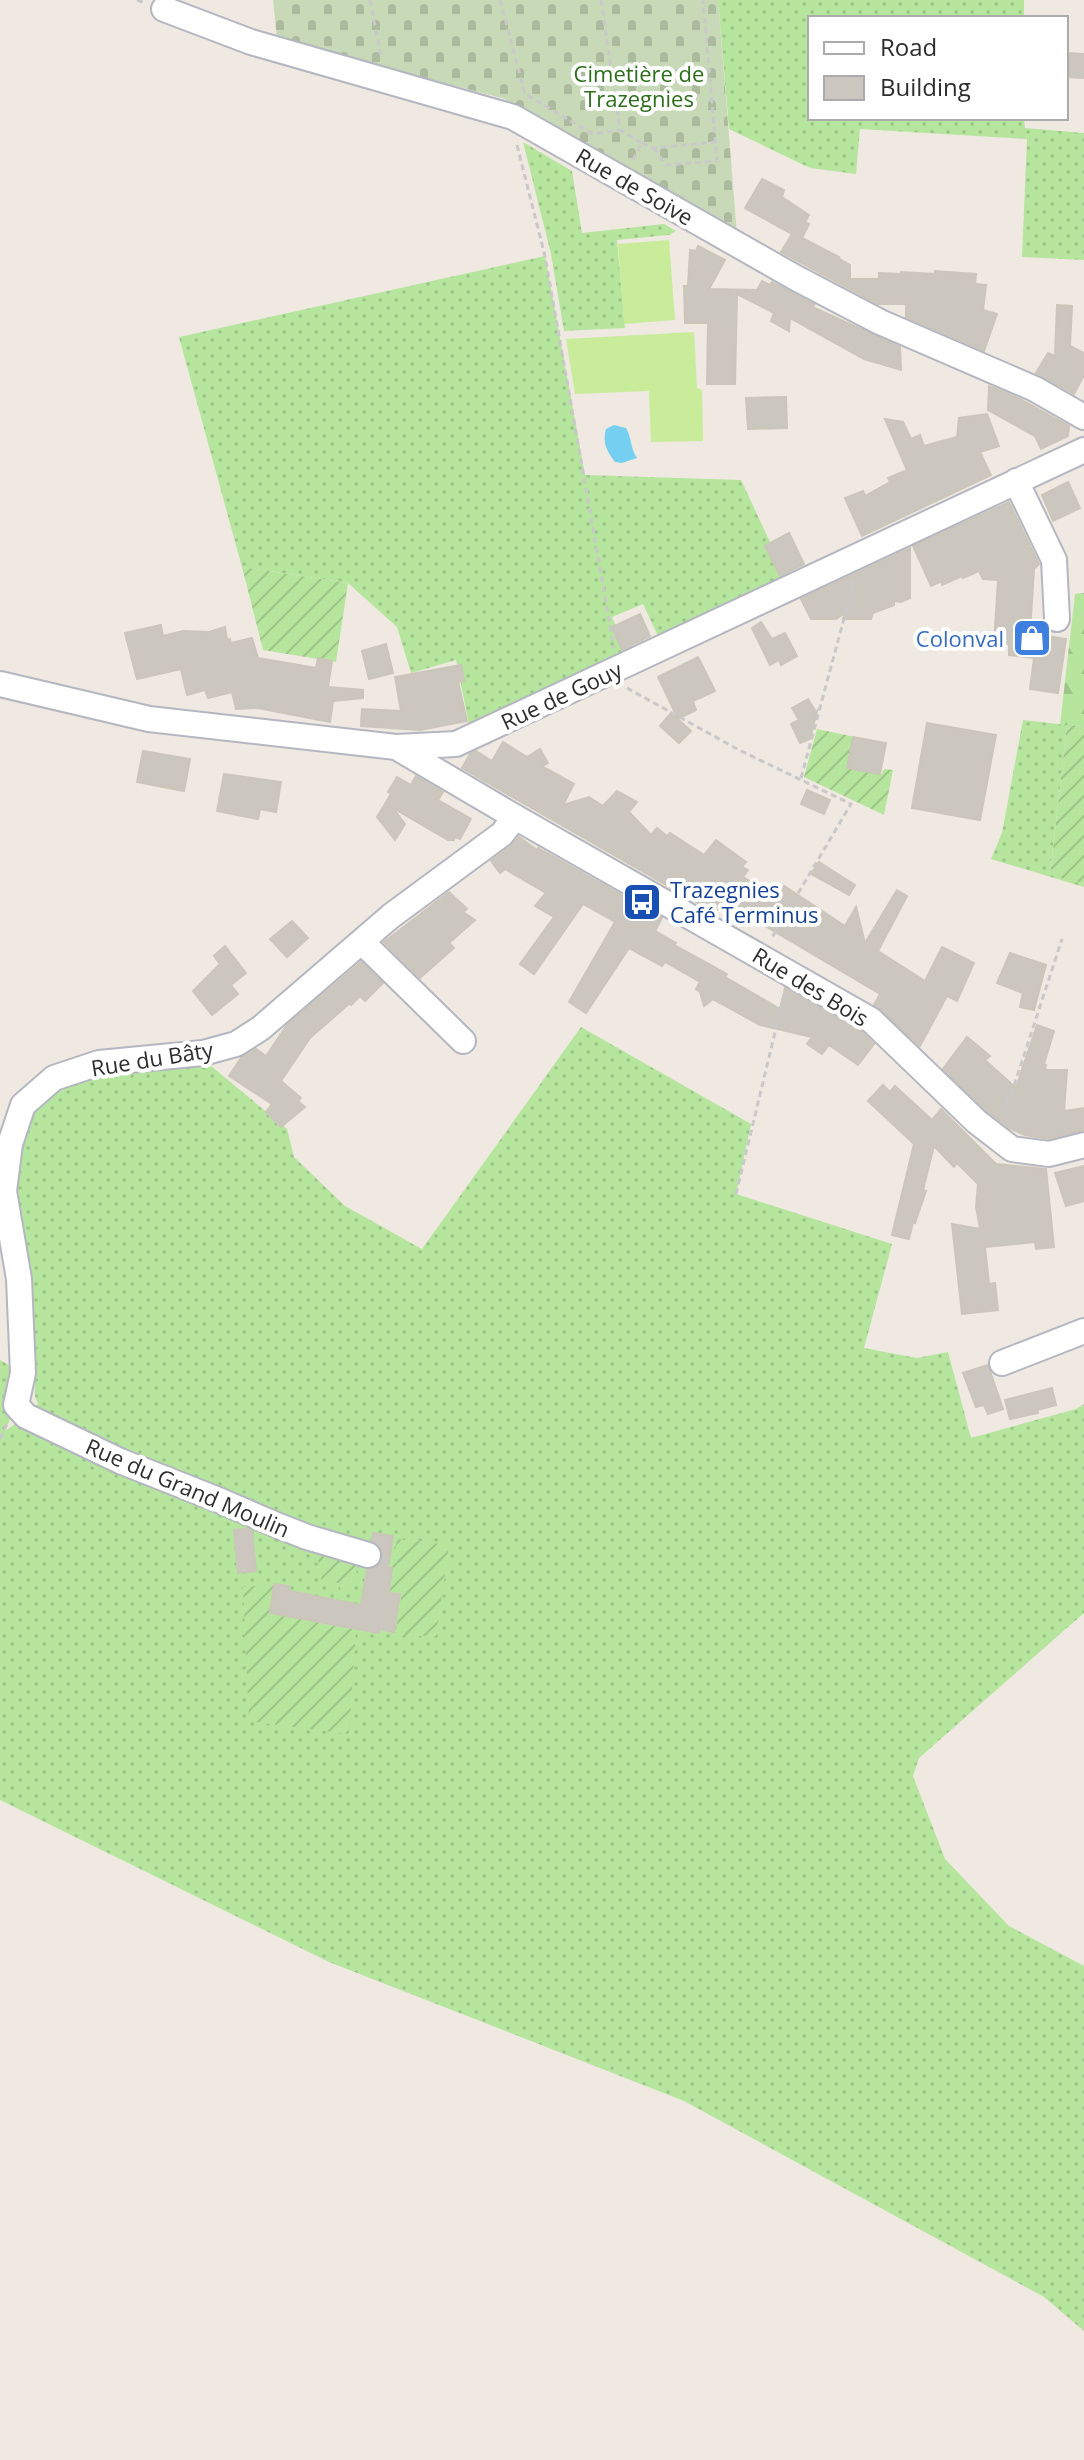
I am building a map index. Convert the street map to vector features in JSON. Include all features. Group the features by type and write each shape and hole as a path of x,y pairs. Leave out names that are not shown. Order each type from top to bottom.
{"street":[{"name":"Rue de Soive","path":"164,9 251,42 513,117 738,247 852,308 1035,389 1084,417"},
{"name":"Rue de Gouy","path":"0,684 149,719 396,747 456,744 1084,450"},
{"path":"1016,481 1054,560 1057,619"},
{"name":"Rue des Bois","path":"396,747 871,1020 989,1132 1012,1149 1049,1154 1084,1145"},
{"name":"Rue du Bâty","path":"16,1405 23,1373 19,1279 4,1191 10,1144 23,1105 54,1078 99,1063 203,1053 236,1044 261,1028 391,916 502,834 515,817"},
{"path":"362,942 463,1041"},
{"path":"1002,1363 1084,1331"},
{"name":"Rue du Grand Moulin","path":"16,1405 26,1416 120,1461 307,1537 368,1555"}],"path":[{"path":"370,0 385,80"},
{"path":"500,0 525,94 593,134 620,130 654,148 715,142"},
{"path":"601,0 620,130"},
{"path":"654,148 666,165 717,161 703,0"},
{"path":"513,117 545,256 617,668 625,687 726,742 851,804 761,956"},
{"path":"624,180 642,143"},
{"path":"801,779 852,589 847,561"},
{"path":"989,1132 1012,1092 1062,939"},
{"path":"736,1194 789,972"}],"green space":[{"name":"Cimetière de Trazegnies","path":"273,0 718,0 738,247 624,180 505,99 277,39"},
{"path":"718,0 1024,0 1024,16 808,16 808,120 1024,120 1025,128 1084,133 1084,260 1022,257 1027,139 860,129 856,174 810,168 729,129"},
{"path":"523,142 572,171 582,233 664,224 676,231 669,235 617,240 625,328 564,331 551,254"},
{"path":"669,240 675,320 624,324 618,244"},
{"path":"545,256 585,475 741,480 786,576 659,638 643,604 612,617 628,653 469,724 456,660 411,673 397,627 348,583 242,567 179,337"},
{"path":"694,332 697,388 702,390 703,441 651,442 649,391 575,394 566,339"},
{"path":"242,567 348,583 336,662 263,650"},
{"path":"1084,593 1084,726 1060,725 1075,594"},
{"path":"1023,720 1067,725 1050,874 1084,884 1084,887 991,859 1002,833"},
{"path":"1067,725 1084,726 1084,884 1050,875"},
{"path":"817,729 855,737 850,768 882,774 884,769 893,770 884,815 804,777"},
{"path":"581,1027 751,1124 736,1194 892,1244 864,1348 917,1358 948,1352 971,1438 1076,1409 1084,1404 1084,1613 919,1758 913,1776 945,1859 1009,1926 1084,1966 1084,2331 1044,2297 684,2101 329,1962 0,1800 0,1360 23,1373 16,1405 5,1431 38,1404 35,1396 32,1298 13,1188 26,1123 42,1099 101,1073 205,1061 287,1129 294,1157 345,1206 422,1249"},
{"path":"397,1539 449,1545 436,1636 395,1636 402,1593 388,1590"},
{"path":"316,1549 356,1564 357,1577 351,1587 340,1589 340,1583 322,1582"},
{"path":"280,1584 275,1614 356,1629 349,1734 249,1721 243,1587"}],"water":[{"path":"614,425 626,428 637,458 622,463 612,458 605,439 606,429"}],"building":[{"path":"1068,53 1084,54 1084,78 1068,77"},
{"path":"762,179 784,190 782,197 809,215 805,222 809,224 802,238 850,265 850,279 879,279 879,273 901,272 976,274 975,284 986,285 983,310 997,314 984,351 906,317 906,304 878,304 781,252 792,234 745,208"},
{"path":"698,246 725,260 709,289 757,290 762,281 770,285 772,282 815,305 808,305 900,347 901,370 864,359 790,318 789,331 771,321 774,313 737,294 735,384 707,384 708,323 685,323 684,286 688,286 690,250 696,251"},
{"path":"1057,305 1072,306 1070,346 1084,353 1084,375 1074,394 1036,373 1048,353 1055,356"},
{"path":"989,386 1069,426 1068,436 1041,449 1035,436 988,410"},
{"path":"786,397 787,428 748,429 746,398"},
{"path":"987,414 999,446 980,452 991,475 862,536 845,498 863,491 865,496 890,482 888,478 907,470 885,419 903,422 911,439 920,435 924,446 957,437 959,418"},
{"path":"1068,482 1080,508 1053,521 1042,495"},
{"path":"1009,502 1039,564 1034,569 1030,633 1066,639 1058,693 1030,689 1034,658 1009,655 1009,644 994,643 998,580 983,579 979,571 931,586 913,546"},
{"path":"789,533 804,564 780,576 765,546"},
{"path":"910,548 910,598 894,601 894,605 873,613 871,619 843,619 845,613 836,619 811,619 801,599"},
{"path":"640,614 650,636 622,650 612,627"},
{"path":"761,622 772,639 785,633 797,656 781,665 779,660 770,665 752,628"},
{"path":"161,625 163,636 183,631 209,632 225,627 227,640 230,639 231,643 252,638 258,658 316,668 318,658 332,661 328,687 363,690 363,698 333,701 330,722 258,708 236,709 232,692 208,698 205,690 187,695 181,669 137,679 125,633"},
{"path":"386,644 393,673 369,679 362,651"},
{"path":"698,657 715,691 693,701 696,710 678,719 658,677"},
{"path":"461,665 464,681 458,682 467,721 420,730 361,726 362,709 401,711 395,677"},
{"path":"808,699 817,711 810,739 800,743 791,724 799,720 792,708"},
{"path":"671,713 691,731 679,743 660,726"},
{"path":"927,723 996,735 980,820 912,808"},
{"path":"853,737 886,743 880,774 847,768"},
{"path":"503,742 527,757 540,749 548,763 542,766 574,784 563,805 589,797 603,806 617,791 637,802 629,812 651,835 657,828 704,855 716,840 746,862 742,867 748,870 743,877 777,898 784,886 845,926 856,907 865,943 897,890 907,896 878,951 925,981 942,947 974,963 957,1001 947,996 920,1046 874,1005 880,994 721,903 715,913 462,768 470,754 476,751 492,761"},
{"path":"143,751 190,759 184,791 137,782"},
{"path":"224,774 281,782 276,812 260,809 258,819 217,811"},
{"path":"416,776 443,792 438,800 471,819 460,839 455,837 448,840 393,808 405,824 395,840 377,817 397,777 411,785"},
{"path":"807,790 830,800 824,814 801,804"},
{"path":"519,837 537,850 662,918 655,931 727,974 725,977 780,1009 785,988 862,1032 874,1044 858,1065 829,1045 822,1054 807,1044 812,1037 760,1025 713,999 704,1006 696,989 700,982 665,962 662,966 629,948 586,1013 569,1002 615,922 583,904 534,974 520,964 554,917 535,906 546,893 505,869 500,873 491,861"},
{"path":"819,862 855,885 849,895 811,874"},
{"path":"449,892 467,909 463,912 475,920 449,943 454,948 420,978 384,942"},
{"path":"292,921 308,938 287,957 270,939"},
{"path":"225,946 246,973 231,985 238,994 212,1015 193,991 220,964 214,956"},
{"path":"1010,953 1046,965 1034,1010 1020,1007 1023,993 997,983"},
{"path":"361,962 383,983 365,1001 360,996 350,1003 310,1038 281,1081 301,1098 298,1101 305,1107 281,1127 266,1112 272,1104 229,1076 241,1058 256,1049 266,1056 287,1025"},
{"path":"1037,1025 1054,1031 1045,1070 1067,1070 1064,1111 1084,1108 1084,1130 1048,1139 1025,1135 1009,1128 987,1111 943,1069 967,1037 990,1056 985,1060 1016,1088"},
{"path":"883,1085 890,1092 895,1086 932,1120 941,1109 996,1164 1046,1169 1054,1247 1036,1249 1035,1242 985,1247 989,1284 995,1283 998,1310 962,1314 952,1224 980,1229 976,1207 978,1184 957,1163 954,1167 934,1146 923,1190 926,1191 909,1239 892,1235 914,1144 868,1101"},
{"path":"1084,1166 1084,1201 1066,1206 1055,1173"},
{"path":"988,1365 1003,1409 988,1414 984,1405 976,1407 963,1373"},
{"path":"1052,1388 1056,1405 1037,1410 1038,1413 1010,1419 1005,1400"},
{"path":"234,1530 252,1531 256,1571 238,1573"},
{"path":"373,1533 393,1536 388,1568 392,1568 389,1593 400,1594 394,1632 379,1629 379,1633 270,1613 274,1584 289,1586 289,1591 361,1605 367,1570 378,1566 382,1558 379,1545 372,1541"}],"place":[{"name":"Colonval","path":"1032,638"},
{"name":"Trazegnies Café Terminus","path":"642,902"}]}
